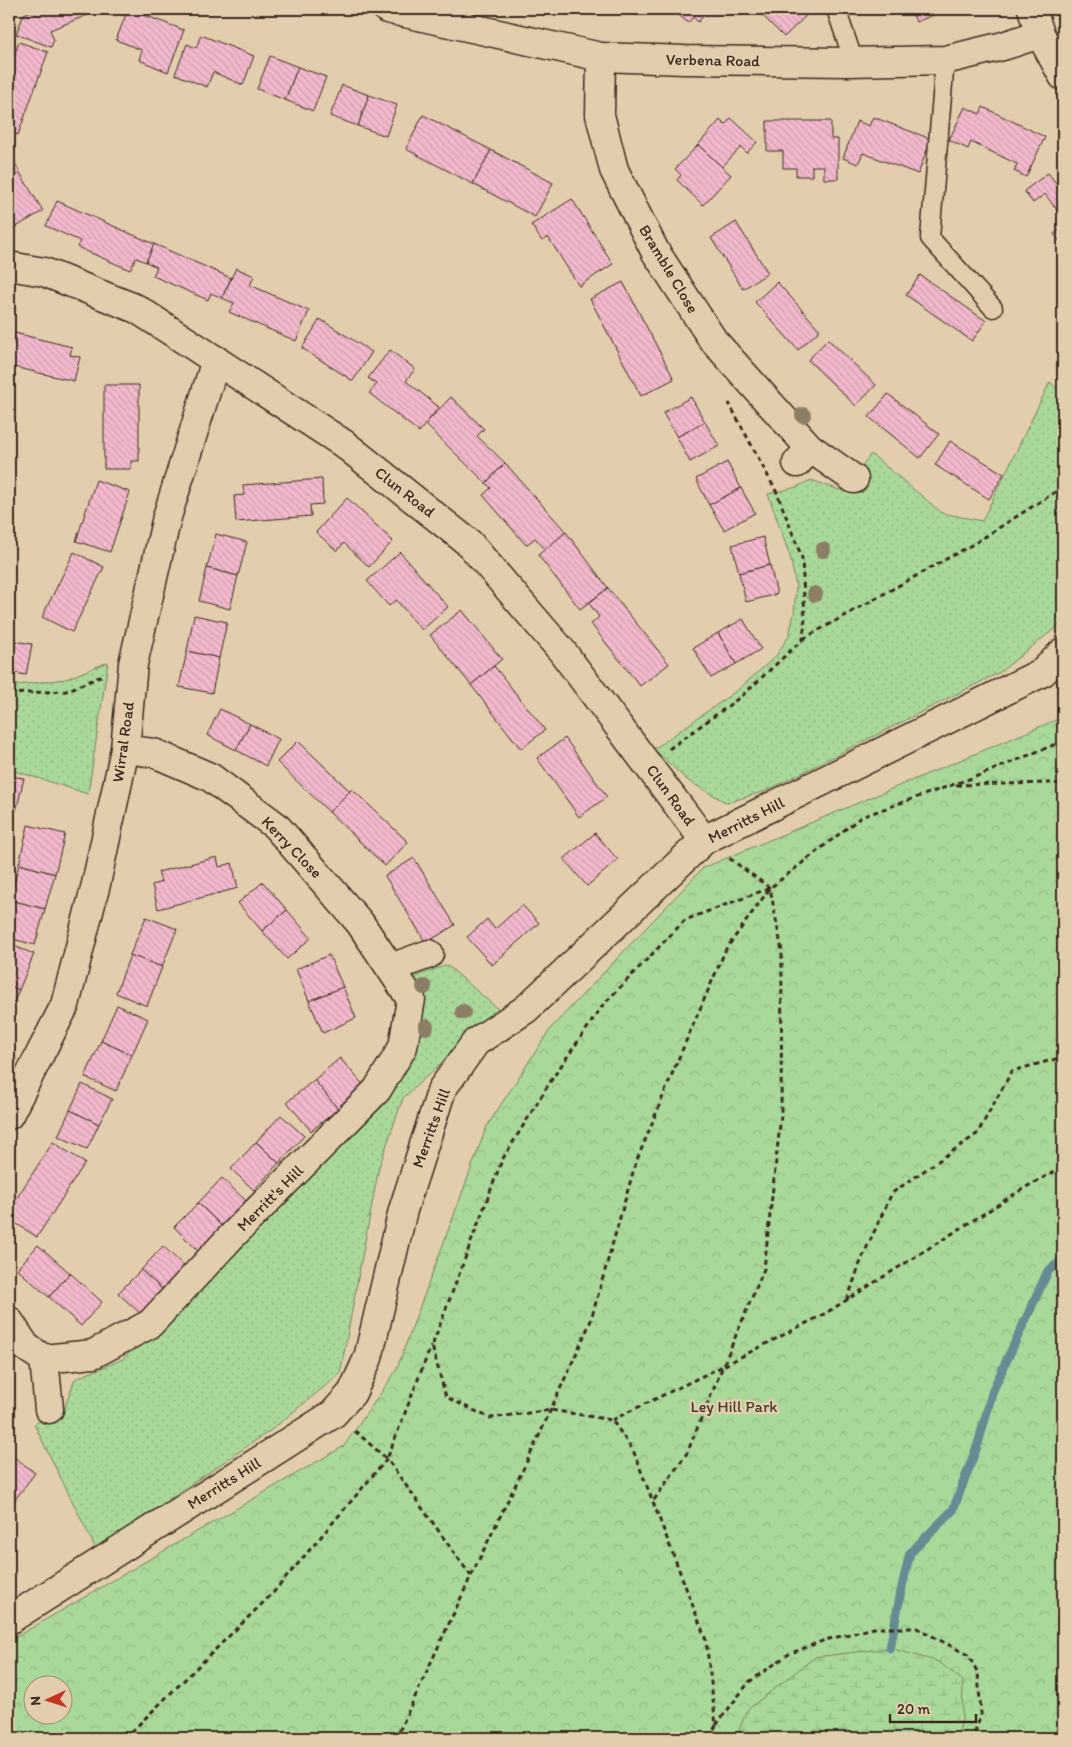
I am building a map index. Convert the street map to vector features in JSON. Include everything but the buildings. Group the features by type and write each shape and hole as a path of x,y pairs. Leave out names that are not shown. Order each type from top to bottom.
{"street":[{"name":"Verbena Road","path":"387,9 601,57 854,62 945,60 1003,46 1040,34"},
{"path":"1032,9 1040,34 1063,76"},
{"name":"Bramble Close","path":"601,57 600,115 614,170 655,252 713,340 804,456 854,479"},
{"name":"Clun Road","path":"9,266 44,272 137,309 344,444 468,543 562,651 704,840"},
{"name":"Wirral Road","path":"9,1115 65,1005 96,884 125,750 133,664 167,517 216,360"},
{"name":"Merritts Hill","path":"9,1620 332,1414 352,1393 368,1358 402,1210 442,1088 476,1042 526,1009 704,840 1043,672 1063,652"},
{"name":"Kerry Close","path":"125,750 154,753 210,776 276,826 360,923 391,968"},
{"path":"391,968 429,954"},
{"name":"Merritt's Hill","path":"44,1359 93,1354 150,1324 230,1238 377,1090 403,1047 411,999 391,968"},
{"path":"9,1321 26,1347 44,1359 49,1409"}],"lane":[{"path":"836,9 854,62"},
{"path":"945,60 930,238 993,308"}],"path":[{"path":"726,398 777,493 802,558 803,639"},
{"path":"648,764 743,695 803,639 975,543 1063,487"},
{"path":"9,694 66,691 133,664"},
{"path":"396,1738 470,1576 551,1410 590,1323 635,1165 726,949 770,888 861,817 953,785 1063,741"},
{"path":"953,785 1063,784"},
{"path":"654,1501 687,1453 764,1269 781,1115 782,951 770,888 704,840"},
{"path":"125,1738 273,1593 387,1459 502,1160 552,1079 603,1005 685,920 770,888"},
{"path":"846,1300 862,1258 892,1193 977,1134 1012,1071 1063,1057"},
{"path":"432,1346 446,1397 490,1418 551,1410 612,1420 826,1313 1026,1187 1063,1167"},
{"path":"612,1420 633,1450 706,1640 716,1725"},
{"path":"353,1430 387,1459 470,1576"},
{"path":"710,1738 716,1725 750,1682 789,1654 826,1640 874,1628 917,1628 968,1654 978,1673 981,1714 973,1738"}],"green space":[{"path":"1050,382 1063,394 1063,622 1000,672 768,790 727,803 687,780 654,749 739,689 777,655 789,635 794,614 796,586 790,556 768,494 797,487 811,480 843,491 871,454 942,513 982,521"},
{"path":"108,662 88,794 9,769 9,686 66,679"},
{"name":"Ley Hill Park","path":"1063,717 1063,1738 9,1738 9,1641 344,1446 396,1371 487,1126 551,1028 703,868"},
{"path":"447,965 499,1010 403,1098 379,1167 340,1374 271,1430 96,1549 34,1424 63,1412 75,1379 123,1359 382,1106 413,1038 414,977"},
{"path":"890,1648 939,1662 963,1681 962,1722 956,1738 736,1738 747,1710 815,1657"}],"waterway":[{"path":"890,1648 910,1553 953,1510 978,1444 993,1390 1048,1271 1061,1261 1063,1255"}]}
